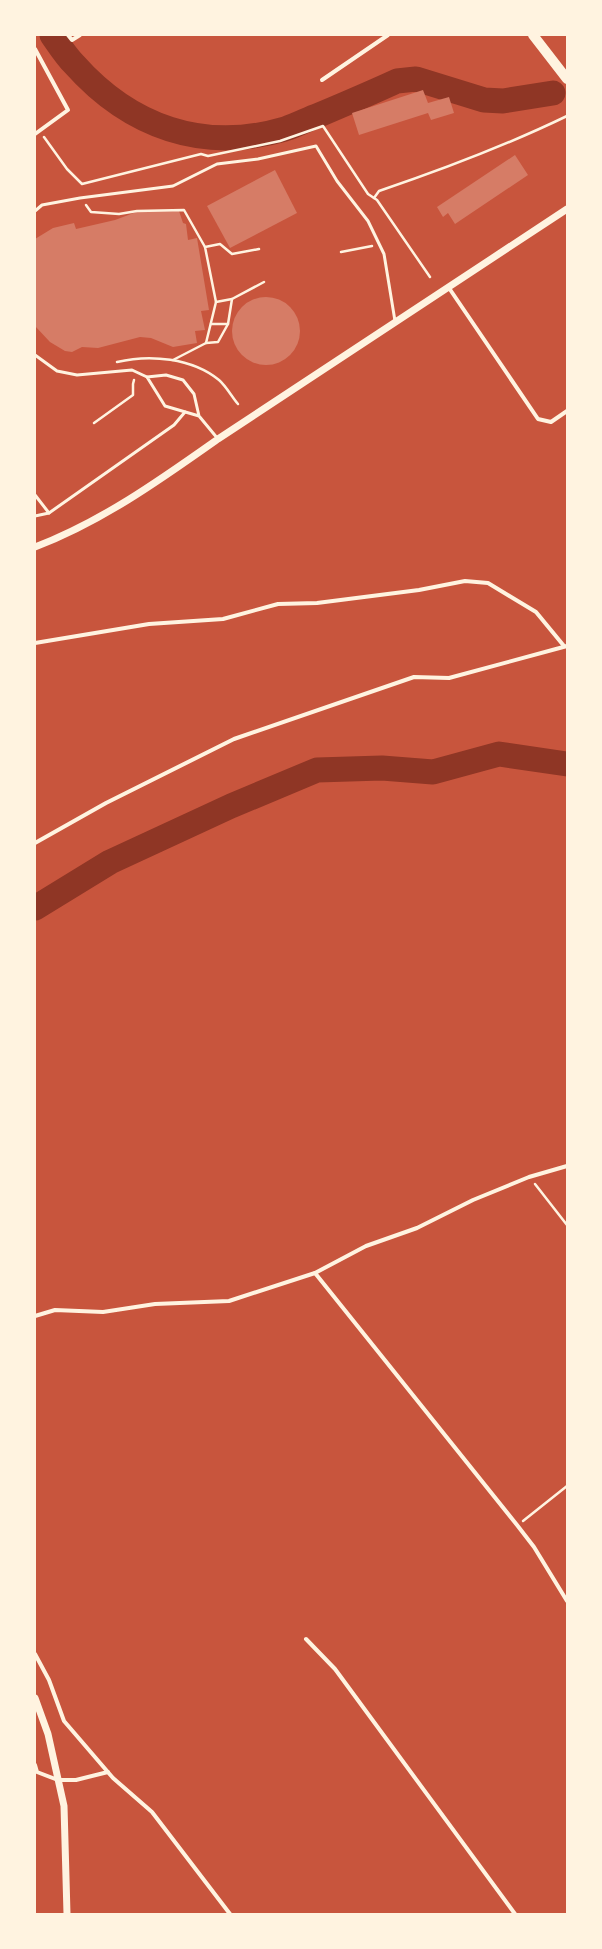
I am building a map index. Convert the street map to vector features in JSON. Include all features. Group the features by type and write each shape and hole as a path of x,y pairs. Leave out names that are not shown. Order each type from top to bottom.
{"main road":[{"path":"533,35 567,79"}],"street":[{"path":"68,35 72,40 80,35"},
{"path":"322,80 388,35"},
{"path":"35,50 68,110 37,132"},
{"path":"35,547 95,519 161,479 218,439 567,209"},
{"path":"449,288 538,419 551,422 567,410"},
{"path":"35,643 149,624 223,619 278,604 318,602 419,590 465,581 488,583 536,612 566,646 449,678 414,677 234,739 106,802 35,843"},
{"path":"35,1316 55,1310 103,1312 155,1304 229,1301 315,1273 366,1246 417,1228 473,1200 529,1177 567,1166"},
{"path":"315,1273 518,1525 534,1547 567,1601"},
{"path":"306,1639 335,1669 515,1914"},
{"path":"35,1654 49,1680 64,1721 108,1772 152,1812 230,1914"},
{"path":"35,1698 48,1734 64,1806 67,1914"},
{"path":"35,1765 37,1772 58,1780 76,1780 108,1772"}],"lane":[{"path":"35,211 42,206 80,198 173,186 217,164 258,159 316,146 337,181 368,221 384,254 396,322"},
{"path":"35,356 57,370 77,374 132,370 138,372 147,377 165,406 199,416"},
{"path":"147,377 166,375 183,380 194,394 199,416 218,439"},
{"path":"35,516 49,513 174,425 185,412"},
{"path":"35,495 49,513"}],"path":[{"path":"374,198 379,191 460,164 520,139 567,116"},
{"path":"37,132 67,169 82,184 201,154 208,156 280,141 323,126 368,194 374,198 430,277"},
{"path":"80,198 91,212 120,214 137,211 184,210 205,247 216,302 206,342"},
{"path":"205,247 220,244 232,254 260,249"},
{"path":"341,252 379,244"},
{"path":"216,302 232,300 264,282"},
{"path":"172,360 206,342 218,342 228,324 232,300"},
{"path":"211,324 228,324"},
{"path":"94,423 133,395 133,384 143,359"},
{"path":"529,1177 567,1225"},
{"path":"518,1525 567,1486"}],"building":[{"path":"423,90 428,103 449,97 454,113 431,120 428,113 359,135 352,113"},
{"path":"515,155 528,175 455,224 448,213 443,217 437,207"},
{"path":"275,170 297,213 230,248 207,206"},
{"path":"139,211 179,211 183,223 186,224 188,240 197,238 209,310 201,311 205,330 195,331 197,343 173,347 151,338 140,337 98,348 82,347 72,352 65,351 50,342 35,326 35,239 53,228 74,223 76,229 115,220"},
{"path":"266,297 279,300 290,307 297,318 300,331 297,344 290,355 279,362 266,365 253,362 242,355 235,344 232,331 235,318 242,307 253,300"}],"waterway":[{"path":"52,35 74,64 96,86 119,104 144,119 170,129 197,136 225,138 255,136 285,129 397,81 416,79 484,100 503,101 553,93"},
{"path":"35,908 110,862 231,806 317,770 382,768 433,772 499,754 567,764"}]}
